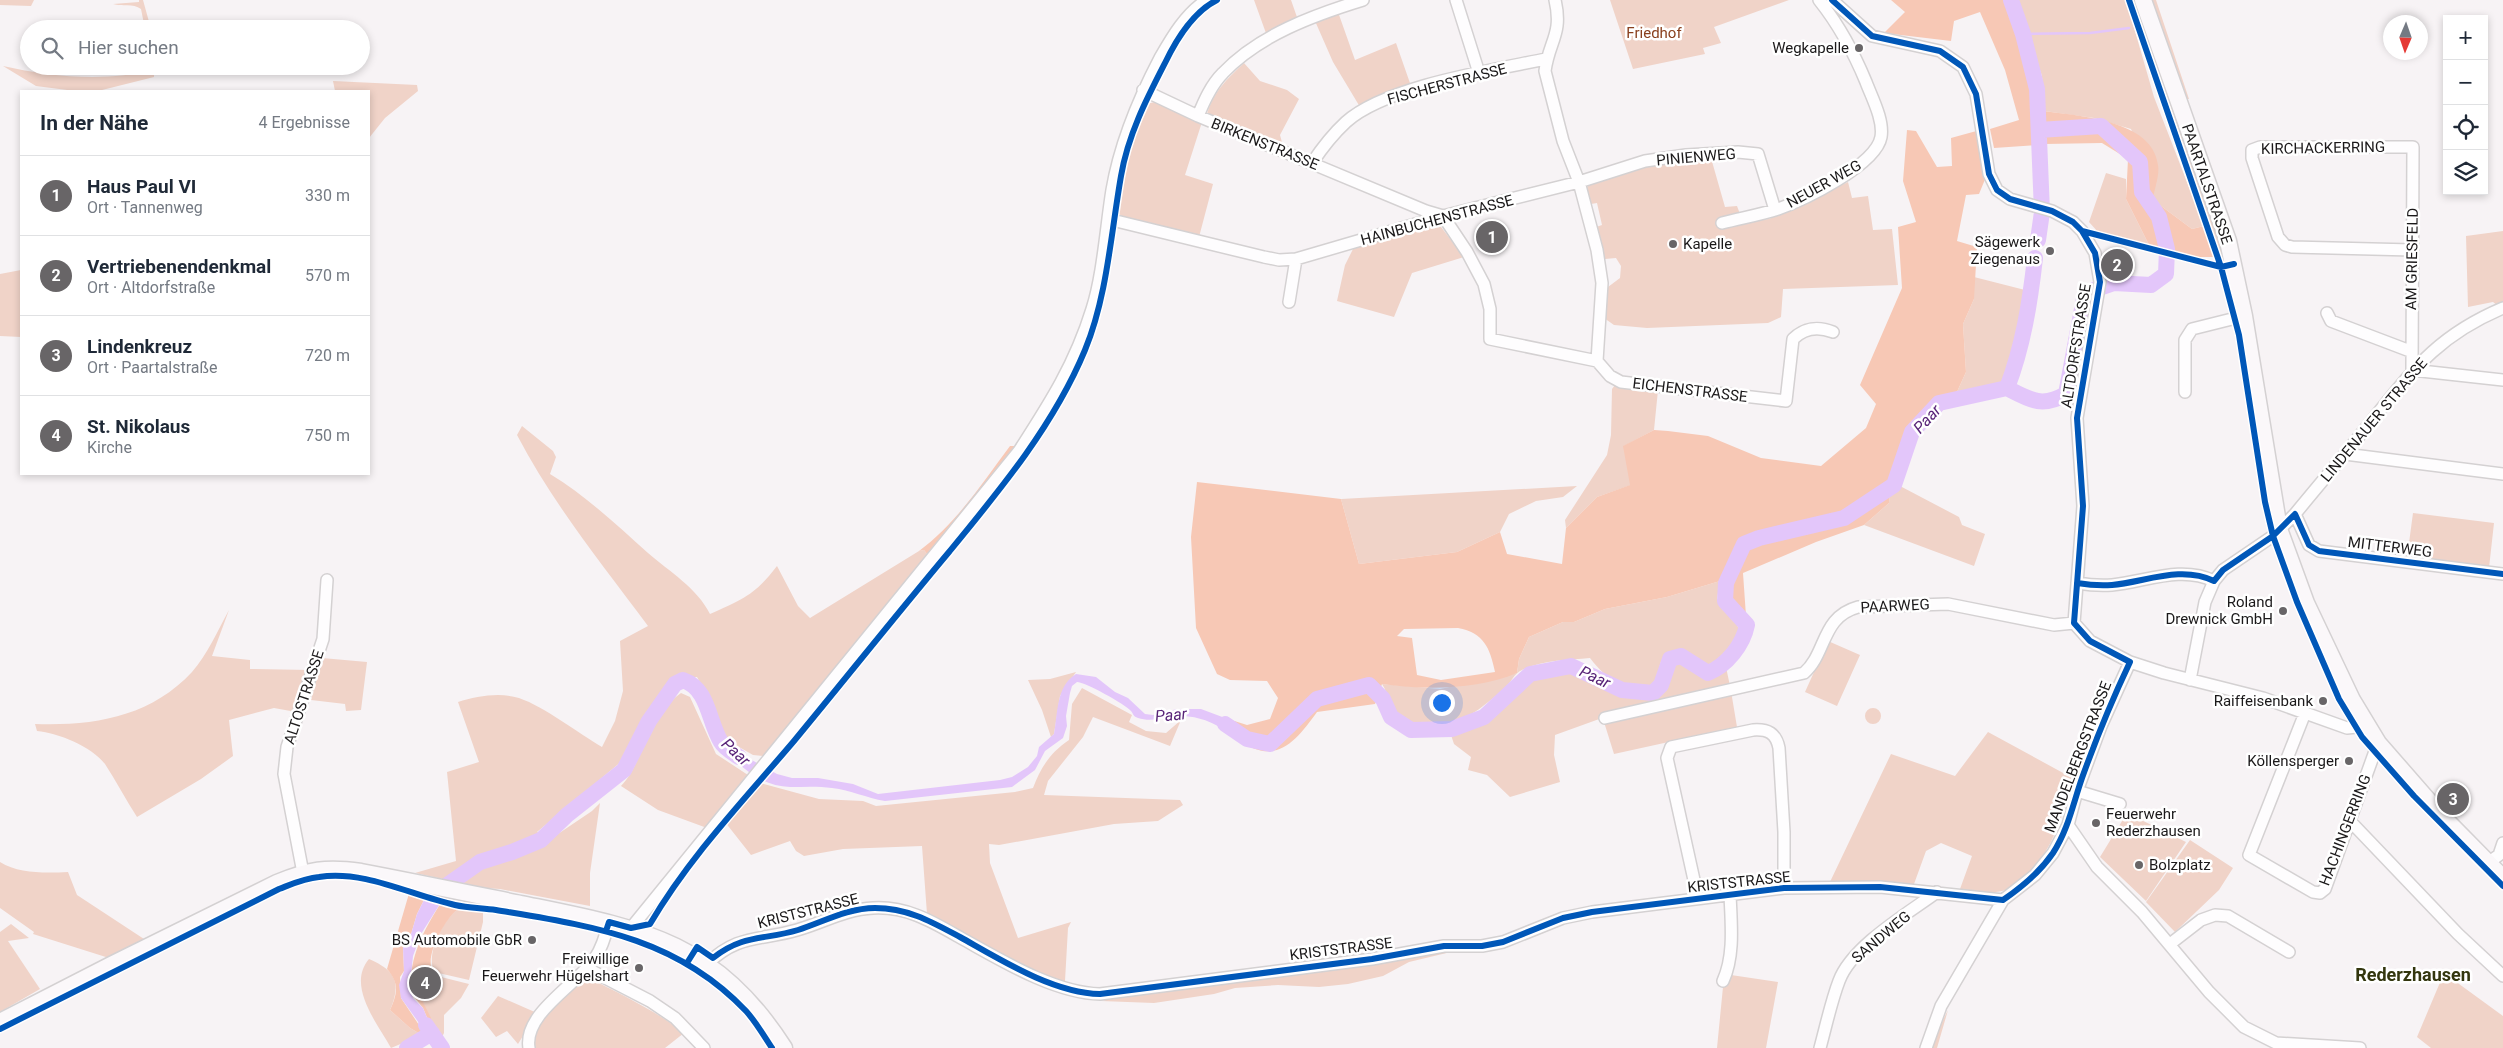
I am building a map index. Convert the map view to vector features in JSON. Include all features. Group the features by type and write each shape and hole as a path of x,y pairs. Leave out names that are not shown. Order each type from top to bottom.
{"main road":[{"name":"PAARTALSTRASSE","path":"2143,0 2228,241 2244,316 2280,529 2294,574 2315,626 2378,743 2440,814 2503,878"},
{"path":"0,1022 192,924 303,872 329,868 425,884 609,922 664,940 707,964 725,978 768,1023 784,1048"}],"street":[{"path":"631,928 1019,450 1062,384 1082,340 1093,307 1123,143 1143,90 1180,26 1207,0"},
{"path":"1198,116 1206,96 1223,73 1248,53 1308,18 1363,0"},
{"path":"1456,0 1479,73"},
{"path":"1443,216 1468,252 1488,295 1490,339 1597,361 1602,283 1597,250 1579,182 1563,141 1545,71 1546,59 1558,31 1559,22 1555,0"},
{"name":"NEUER WEG","path":"1722,223 1775,210 1857,168 1870,157 1878,146 1882,135 1876,109 1860,68 1838,25 1819,0"},
{"name":"ALTDORFSTRASSE","path":"1833,1 1872,36 1940,51 1963,67 1976,94 1989,174 1996,190 2010,199 2052,211 2073,222 2082,231 2094,253 2100,282 2078,418 2083,506 2074,623"},
{"name":"FISCHERSTRASSE","path":"1312,163 1324,145 1347,121 1374,104 1413,90 1479,73 1546,59"},
{"name":"BIRKENSTRASSE","path":"1143,90 1198,116 1443,216"},
{"name":"KIRCHACKERRING","path":"2412,250 2292,247 2285,245 2278,237 2252,158 2252,150 2269,147 2413,147"},
{"name":"AM GRIESFELD","path":"2412,370 2410,351 2413,147"},
{"name":"PINIENWEG","path":"1579,182 1626,166 1669,157 1738,152 1758,154 1775,210"},
{"name":"HAINBUCHENSTRASSE","path":"1108,219 1279,260 1296,258 1443,216 1579,182"},
{"path":"1289,302 1296,258"},
{"name":"LINDENAUER STRASSE","path":"2214,581 2223,570 2273,536 2295,514 2412,370 2440,344 2467,324 2503,308"},
{"path":"2327,313 2331,321 2410,351"},
{"path":"2185,392 2185,340 2192,329 2244,316"},
{"name":"EICHENSTRASSE","path":"1597,361 1610,376 1621,382 1786,401 1793,339 1800,332 1822,327 1833,332"},
{"path":"2412,370 2503,380"},
{"path":"2345,454 2503,474"},
{"name":"MITTERWEG","path":"2295,514 2309,545 2319,551 2503,574"},
{"path":"2077,583 2113,585 2158,576 2182,575 2203,576 2214,581 2205,602 2190,680"},
{"name":"ALTOSTRASSE","path":"303,872 284,774 287,747 323,639 327,580"},
{"name":"PAARWEG","path":"1605,718 1804,673 1811,667 1824,638 1834,622 1848,609 1948,604 2054,625 2074,623"},
{"path":"2074,623 2090,641 2130,662 2190,680 2264,698 2347,728 2357,728 2366,723"},
{"name":"MANDELBERGSTRASSE","path":"1926,1048 1941,1006 2003,900 2035,875 2053,853 2068,824 2077,791 2101,726 2130,662"},
{"name":"HACHINGERRING","path":"2306,713 2249,855 2314,892 2320,893 2325,889 2378,743"},
{"path":"1698,898 1667,758 1670,747 1753,730 1764,729 1772,733 1777,739 1779,748 1784,832 1784,888"},
{"path":"2077,791 2120,804"},
{"path":"2350,821 2458,934 2503,976"},
{"path":"2068,824 2097,867 2140,910 2209,992 2262,1044 2275,1046 2330,1045 2360,1048"},
{"path":"2488,863 2499,855 2503,843"},
{"name":"KRISTSTRASSE","path":"707,964 723,950 745,939 796,930 850,912 874,908 891,908 911,912 926,918 992,955 1057,986 1078,992 1100,994 1372,959 1444,946 1482,946 1503,942 1564,918 1603,910 1784,888 1880,887 2003,900"},
{"name":"SANDWEG","path":"1820,1048 1839,980 1852,960 1876,938 1937,892"},
{"path":"1722,981 1726,974 1731,944 1730,894"},
{"path":"2170,944 2201,920 2215,915 2228,916 2289,952"},
{"path":"529,1048 529,1035 538,1016 596,958 609,922"},
{"path":"586,968 650,1001 675,1018 704,1048"}],"green space":[{"path":"0,0 34,0 31,6 0,5"},
{"path":"139,0 143,0 149,20 143,20 141,9 138,7 113,4 139,2"},
{"path":"1254,0 1291,0 1298,20 1267,36"},
{"name":"Friedhof","path":"1610,0 1789,0 1714,27 1721,43 1703,48 1705,54 1633,69"},
{"path":"2016,0 2126,0 2154,97 2204,226 2192,229 2153,200 2154,187 2131,129 2094,118 2044,111 2042,76"},
{"path":"2134,0 2141,0 2228,258 2222,258"},
{"path":"2145,0 2156,0 2189,99 2184,99"},
{"path":"1338,12 1355,60 1396,43 1411,86 1360,107 1333,62 1315,21"},
{"path":"1244,63 1260,81 1287,90 1299,99 1280,135 1283,146 1207,114 1217,92"},
{"path":"3,66 20,70 20,75 97,77 154,75 154,77 102,90 67,90 36,86"},
{"path":"333,81 417,85 418,91 385,118 370,137 370,90 335,90"},
{"path":"1155,102 1202,122 1185,175 1213,184 1199,237 1122,217 1118,212 1132,142 1146,104"},
{"path":"1711,158 1725,207 1737,206 1743,222 1769,219 1848,182 1852,198 1868,196 1873,230 1892,229 1898,285 1783,289 1781,317 1768,323 1647,328 1614,325 1604,318 1608,287 1620,278 1621,266 1616,258 1605,259 1596,227 1602,225 1597,203 1591,204 1587,188 1588,184 1647,166"},
{"path":"2106,173 2126,179 2126,199 2150,247 2098,232 2089,222"},
{"path":"1438,223 1464,257 1412,273 1394,317 1337,301 1345,265 1353,249"},
{"path":"2503,231 2503,304 2498,306 2493,302 2468,307 2466,236"},
{"path":"20,270 20,337 0,336 0,274"},
{"path":"1974,277 2025,290 2008,381 1956,394 1966,372 1963,324 1974,299"},
{"path":"1615,385 1658,390 1654,430 1624,446 1631,485 1597,497 1566,528 1565,520 1607,455 1611,435 1612,389"},
{"path":"522,426 553,451 556,457 550,474 588,501 690,588 705,605 710,614 755,590 777,566 798,606 810,618 919,551 924,550 927,554 925,560 763,756 753,755 732,743 718,727 709,698 697,677 680,679 670,686 642,725 622,761 537,832 552,838 592,811 600,803 590,873 590,906 500,889 485,888 415,873 456,861 447,772 479,762 458,702 488,696 504,695 519,698 550,714 602,747 615,721 623,691 620,641 648,626 546,485 517,435"},
{"path":"1577,486 1563,497 1536,501 1509,514 1500,532 1457,552 1359,564 1341,499"},
{"path":"1900,486 1959,517 1962,525 1985,534 1974,566 1864,525 1889,503 1890,490"},
{"path":"2413,513 2494,523 2489,568 2407,558"},
{"path":"1720,581 1717,599 1736,622 1740,632 1731,649 1710,668 1702,665 1682,649 1666,654 1650,688 1616,681 1603,673 1590,658 1547,662 1519,671 1504,689 1486,704 1457,721 1436,726 1416,726 1404,722 1396,715 1382,684 1440,689 1517,673 1519,659 1529,637 1563,622 1574,622 1605,609 1667,597"},
{"path":"229,610 212,656 250,660 250,669 310,670 296,712 274,708 229,720 233,756 201,779 137,817 99,757 74,741 55,734 37,731 35,724 79,723 120,716 158,699 176,687 192,672 203,658"},
{"path":"1828,641 1860,655 1837,706 1805,692"},
{"path":"322,658 367,662 361,710 346,711 345,704 311,700"},
{"path":"1684,661 1704,675 1726,667 1730,686 1602,718 1555,735 1554,755 1560,782 1510,797 1487,775 1468,770 1471,757 1454,744 1451,735 1485,720 1530,679 1571,673 1589,676 1608,691 1650,696 1662,690 1673,662"},
{"path":"1076,672 1060,696 1054,734 1051,737 1042,710 1028,680 1050,679"},
{"path":"1082,688 1132,715 1129,722 1146,731 1166,733 1181,720 1170,746 1093,717 1083,737 1048,781 1044,795 1180,800 1183,805 1158,821 1114,824 999,845 989,844 990,863 1018,938 1071,922 1068,928 1065,981 1057,981 1032,969 927,914 922,846 843,849 804,856 796,851 790,841 751,855 725,822 760,783 819,799 863,801 876,806 1015,792 1033,788 1039,773 1047,761 1056,750 1069,740 1072,704"},
{"path":"1731,691 1737,727 1614,754 1604,722"},
{"path":"681,693 690,697 716,754 748,775 707,828 658,810 621,786 633,768 653,724 666,707"},
{"path":"1873,708 1879,710 1881,716 1879,722 1873,724 1867,722 1865,716 1867,710"},
{"path":"1988,732 2076,780 2052,841 2037,863 2022,879 2006,890 1995,892 1960,889 1972,856 1941,843 1926,851 1914,884 1829,884 1891,754 1955,776"},
{"name":"Bolzplatz","path":"2127,813 2186,842 2146,901 2100,857"},
{"path":"2190,840 2233,868 2219,890 2175,932 2146,902"},
{"path":"0,862 24,871 68,872 77,895 144,939 109,958 33,934 34,932 0,908"},
{"path":"457,910 483,912 483,922 469,980 434,972 432,965 432,956 437,938 451,915"},
{"path":"11,924 29,938 8,941 40,989 0,1012 0,932"},
{"path":"1455,951 1409,962 1383,976 1348,984 1319,987 1278,985 1235,988 1214,994 1154,1003 1101,1001 1136,994 1346,968 1431,953"},
{"path":"369,959 386,968 394,979 396,986 390,1010 410,1028 422,1035 391,1048 366,1005 362,993 361,981 363,970"},
{"path":"2444,973 2503,1016 2503,1048 2431,1048 2417,1037"},
{"path":"1731,975 1778,982 1766,1048 1717,1048 1723,987"},
{"path":"437,976 469,984 461,998 444,1015 444,1033 441,1039 420,997 442,992"},
{"path":"587,977 625,996 684,1033 665,1048 534,1048 535,1037 544,1018 557,1002 581,979"},
{"path":"498,996 537,1013 518,1044 507,1031 496,1037 481,1018"},
{"path":"1948,1010 1937,1048 1931,1048 1932,1042"}],"shaded area":[{"path":"1891,0 2011,0 2032,72 2037,145 1994,148 1990,129 2019,120 2005,70 1980,12 1954,21 1951,41 1884,33 1905,12"},
{"path":"2044,111 2094,118 2129,129 2143,138 2153,150 2158,165 2153,200 2192,229 2204,226 2215,257 2181,257 2150,247 2126,199 2128,159 2102,143 2045,144"},
{"path":"1907,130 1916,131 1937,167 1952,166 1951,138 1980,130 1986,177 1979,194 1966,195 1957,241 1977,247 1974,299 1963,324 1966,372 1956,394 1939,399 1924,410 1908,433 1897,462 1889,503 1864,525 1816,542 1743,573 1746,616 1732,602 1730,581 1720,581 1667,597 1605,609 1574,622 1563,622 1529,637 1519,659 1517,673 1501,679 1468,686 1433,688 1382,684 1375,704 1317,712 1293,741 1274,751 1252,748 1239,740 1246,734 1225,718 1247,725 1270,719 1278,698 1267,681 1230,680 1217,674 1196,628 1191,537 1197,482 1341,499 1359,564 1457,552 1500,532 1507,554 1562,564 1566,528 1597,497 1630,485 1623,446 1654,430 1708,436 1761,458 1821,466 1866,428 1876,404 1860,385 1902,288 1898,227 1916,222 1903,181","holes":["1458,628 1467,630 1480,638 1484,643 1491,656 1495,672 1441,680 1417,675 1412,638 1397,636 1404,629"]},
{"path":"1010,446 1015,446 1013,451 925,560 927,554 924,550 919,551 957,515"},
{"path":"410,890 428,892 417,914 409,941 403,946 404,971 400,977 401,998 425,1034 422,1035 410,1028 390,1010 396,994 396,984 387,969"},
{"path":"445,896 457,910 447,920 432,952 431,966 442,992 421,998 431,1018 431,1027 423,1008 411,993 412,966 425,930"}],"water":[{"path":"1076,674 1096,677 1115,692 1128,698 1145,714 1153,715 1177,709 1201,709 1225,718 1247,735 1239,740 1208,721 1191,717 1182,716 1151,720 1138,718 1113,699 1077,682 1072,686 1070,693 1066,716 1067,726 1063,738 1045,751 1035,770 1012,787 885,801 839,789 790,787 769,783 759,779 742,767 721,743 777,774 792,778 818,778 853,784 878,794 1000,780 1012,777 1028,767 1037,756 1039,747 1054,734 1061,693 1069,679"},
{"path":"428,892 445,896 421,934 413,956 410,985 413,998 423,1008 431,1027 441,1039 434,1044 401,998 399,985 404,971 403,946 409,941 417,914"}],"waterway":[{"name":"Paar","path":"2011,0 2023,34 2037,89 2042,212 2038,240"},
{"path":"2023,34 2090,33 2129,28"},
{"name":"Paar","path":"2007,388 2036,401 2050,401 2066,394 2085,293 2114,283 2151,285 2166,274 2167,249 2159,217 2142,192 2140,162 2101,126 2039,130"},
{"name":"Paar","path":"1225,724 1247,739 1270,744 1317,699 1369,685 1383,699 1391,717 1411,730 1452,729 1484,717 1530,674 1571,666 1622,690 1653,693 1661,685 1670,659 1681,656 1708,673 1722,665 1738,647 1747,625 1725,601 1726,583 1744,544 1759,538 1844,518 1894,485 1912,432 1939,403 2007,388 2025,324 2035,258"},
{"name":"Paar","path":"437,897 443,888 480,862 541,840 567,815 624,770 649,721 675,684 683,680 692,684 703,698 722,744 739,757"},
{"name":"Paar","path":"426,1025 442,1048"},
{"path":"407,1048 432,1033"}],"cycle path":[{"path":"606,931 609,922 631,928 650,924 682,875 700,852 968,529 1042,431 1072,378 1092,330 1108,264 1124,161 1138,118 1169,54 1186,27 1208,5 1217,0"},
{"path":"687,963 697,947 713,958 724,950 744,941 798,930 855,910 875,908 898,910 930,921 1010,965 1046,982 1064,988 1100,994 1372,959 1444,946 1482,946 1503,942 1563,918 1592,912 1784,888 1880,887 2003,900 2024,884 2048,860 2063,835 2093,749 2130,662 2090,641 2074,623 2083,506 2077,418 2100,282 2095,253 2082,231 2073,222 2052,211 2010,199 1997,190 1989,174 1976,94 1963,67 1940,51 1872,36 1832,0"},
{"path":"2129,0 2221,267 2239,335 2265,502 2273,536 2297,602 2339,699 2362,737 2414,796 2503,886"},
{"path":"2082,231 2221,267 2234,264"},
{"path":"2077,583 2112,585 2176,574 2201,576 2214,581 2223,570 2273,536 2295,514 2309,545 2319,551 2503,574"},
{"path":"0,1029 279,889 309,879 336,876 370,880 455,905 496,910 598,929 661,951 691,966 719,986 750,1015 772,1048"}],"place":[{"name":"Wegkapelle","path":"1859,48"},
{"name":"Haus Paul VI","path":"1492,237"},
{"name":"Kapelle","path":"1673,244"},
{"name":"Sägewerk Ziegenaus","path":"2050,251"},
{"name":"Vertriebenendenkmal","path":"2117,265"},
{"name":"Roland Drewnick GmbH","path":"2283,611"},
{"name":"Raiffeisenbank","path":"2323,701"},
{"name":"Köllensperger","path":"2349,761"},
{"name":"Lindenkreuz","path":"2453,799"},
{"name":"Feuerwehr Rederzhausen","path":"2096,823"},
{"name":"Bolzplatz","path":"2139,865"},
{"name":"BS Automobile GbR","path":"532,940"},
{"name":"Freiwillige Feuerwehr Hügelshart","path":"639,968"},
{"name":"St. Nikolaus","path":"425,983"}],"district":[{"name":"Rederzhausen","path":"2413,974"}]}
